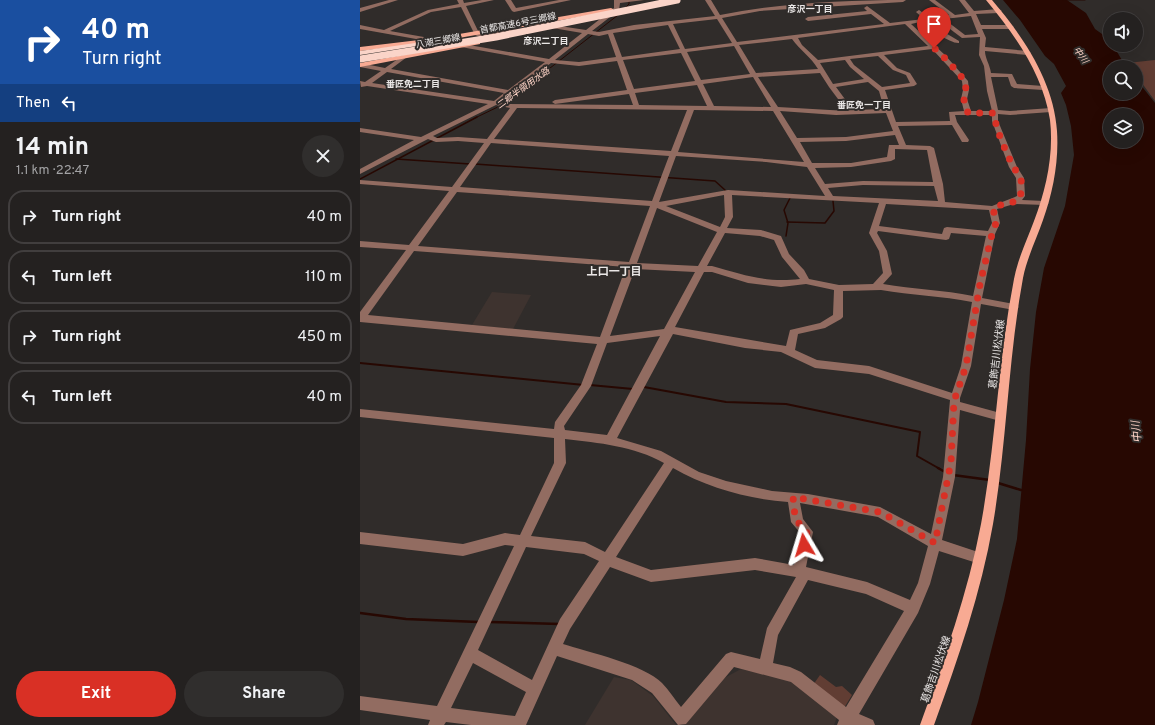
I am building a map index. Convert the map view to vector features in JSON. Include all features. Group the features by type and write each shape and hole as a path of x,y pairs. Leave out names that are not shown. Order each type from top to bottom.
{"highway":[{"name":"首都高速6号三郷線","path":"360,62 667,0"},
{"name":"首都高速6号三郷線","path":"360,62 496,37 678,0"},
{"path":"360,51 415,45 590,16"}],"main road":[{"name":"八潮三郷線","path":"360,51 535,23 618,3 660,0"},
{"name":"八潮三郷線","path":"360,62 465,46 607,17 678,0"},
{"name":"葛飾吉川松伏線","path":"927,725 955,647 980,558 990,500 1008,340 1019,276 1026,252 1045,203 1054,147 1051,110 1028,53 1011,27 989,0"}],"street":[{"path":"360,10 394,0"},
{"path":"385,31 426,13 461,2 491,0"},
{"path":"508,0 514,10 568,0"},
{"path":"360,172 495,103 589,32 607,17 618,3 630,3 641,0"},
{"path":"708,0 831,199"},
{"path":"791,0 817,29"},
{"path":"866,7 879,5 878,0"},
{"path":"802,13 860,2 903,0"},
{"path":"932,0 956,17"},
{"path":"962,0 973,14 984,41 982,55 987,66 998,132 1013,167 1020,178 1020,196 1015,202"},
{"path":"461,2 476,33 482,36 522,29 537,31"},
{"path":"860,2 889,26"},
{"path":"535,23 599,34 634,27 718,17 760,9 802,13 872,12"},
{"path":"360,27 561,63 579,64 794,37 817,29 889,26 999,11"},
{"path":"919,12 928,20"},
{"path":"940,19 964,38 980,31 1011,27"},
{"path":"922,21 938,32 957,42"},
{"path":"670,23 711,108"},
{"path":"907,23 947,60 965,81 966,90 964,100 968,113"},
{"path":"610,32 637,108"},
{"path":"920,35 938,32"},
{"path":"794,37 800,46 808,51 817,62 831,86 851,112"},
{"path":"817,62 933,47"},
{"path":"983,49 1028,53"},
{"path":"880,55 895,69 908,74 914,84 881,89"},
{"path":"362,85 405,56"},
{"path":"847,59 852,66 881,89 893,124 903,146"},
{"path":"360,62 385,70 508,92"},
{"path":"360,319 516,106 754,75 822,71"},
{"path":"988,74 1010,75 1014,86 1043,88"},
{"path":"831,86 868,80"},
{"path":"362,85 495,103 504,106 775,109 851,112 888,111"},
{"path":"439,718 560,463 558,433 559,425 586,386 691,108"},
{"path":"964,140 954,123 951,113 1010,113 1051,110"},
{"path":"893,124 909,125 954,123"},
{"path":"360,130 436,140 489,142 766,160 828,167 857,165 891,159 892,147 903,146 930,148 939,184 942,204"},
{"path":"794,140 817,141 857,139 897,132"},
{"path":"360,182 655,204 728,192 993,208 1015,202 1045,203"},
{"path":"823,186 863,183 939,184"},
{"path":"610,440 729,217 728,192"},
{"path":"874,287 888,274 884,262 883,251 873,233 883,202"},
{"path":"655,204 722,230 760,233 778,238 785,255 801,272 806,281"},
{"path":"846,721 913,608 924,584 935,543 951,462 954,401 966,366 977,299 992,234 996,223 993,208"},
{"path":"874,228 946,237 947,230 992,234"},
{"path":"360,244 702,269 712,270 748,280 781,284 806,281 839,288 874,287 977,299 1014,307"},
{"path":"790,352 793,332 822,326 838,317 839,288"},
{"path":"360,319 603,341 669,331 783,349 815,364 869,370 1000,417"},
{"path":"360,413 558,433 610,440 657,454 695,475 720,485 772,496 793,497 880,512 935,543 980,558"},
{"path":"360,703 439,718 519,724 564,624 671,462"},
{"path":"765,667 772,633 802,572 807,532 797,522 793,497"},
{"path":"360,538 464,550 505,539 586,548 619,565 651,576 755,564 802,572 866,588 913,608"},
{"path":"553,648 634,674 648,681 657,688 681,719 731,659 765,667 796,677 846,721 868,725"},
{"path":"469,653 534,689"}],"shaded area":[{"path":"1155,60 1155,101 1143,85 1143,61"},
{"path":"492,292 531,295 513,329 472,325"},
{"path":"741,669 790,680 837,717 834,725 682,725 717,682"},
{"path":"820,675 836,687 842,686 852,695 844,708 813,685"},
{"path":"614,677 631,680 653,696 676,725 585,725"}],"water":[{"name":"中川","path":"1003,0 1067,0 1086,13 1095,29 1103,35 1103,52 1117,52 1122,60 1103,60 1103,100 1143,100 1143,88 1155,103 1155,725 971,725 1004,600 1017,539 1026,440 1030,369 1036,312 1044,268 1065,206 1074,155 1071,126 1066,105 1061,93 1066,86 1054,64 1045,56 1020,20"}],"waterway":[{"name":"二郷半領用水路","path":"625,8 629,4 629,0"},
{"path":"1063,0 1085,0"},
{"name":"二郷半領用水路","path":"476,117 504,104 618,15"},
{"name":"二郷半領用水路","path":"398,159 476,117"},
{"name":"二郷半領用水路","path":"360,179 398,159"},
{"path":"398,159 470,164"},
{"path":"475,164 715,181 725,190 725,193"},
{"path":"788,222 784,210 790,198"},
{"path":"788,222 825,223 834,211 833,201"},
{"path":"786,236 788,222"},
{"path":"360,363 584,385"},
{"path":"590,385 633,389"},
{"path":"644,387 726,402 786,404 920,432 917,456 940,469"},
{"path":"938,468 945,472"},
{"path":"953,475 990,480"},
{"path":"998,483 1021,490"},
{"path":"360,613 406,619 478,622"},
{"path":"489,622 560,624"}],"district":[{"name":"彦沢一丁目","path":"810,9"},
{"name":"彦沢二丁目","path":"546,41"},
{"name":"番匠免二丁目","path":"413,84"},
{"name":"番匠免一丁目","path":"864,105"},
{"name":"上口一丁目","path":"614,271"}],"route":[{"path":"804,545 807,532 797,522 793,497 880,512 935,543 946,495 951,462 954,401 966,366 980,284 996,223 993,208 1017,201 1020,196 1021,187 1020,178 1013,167 997,127 994,113 968,113 964,100 966,90 965,81 944,56 934,48"}]}
